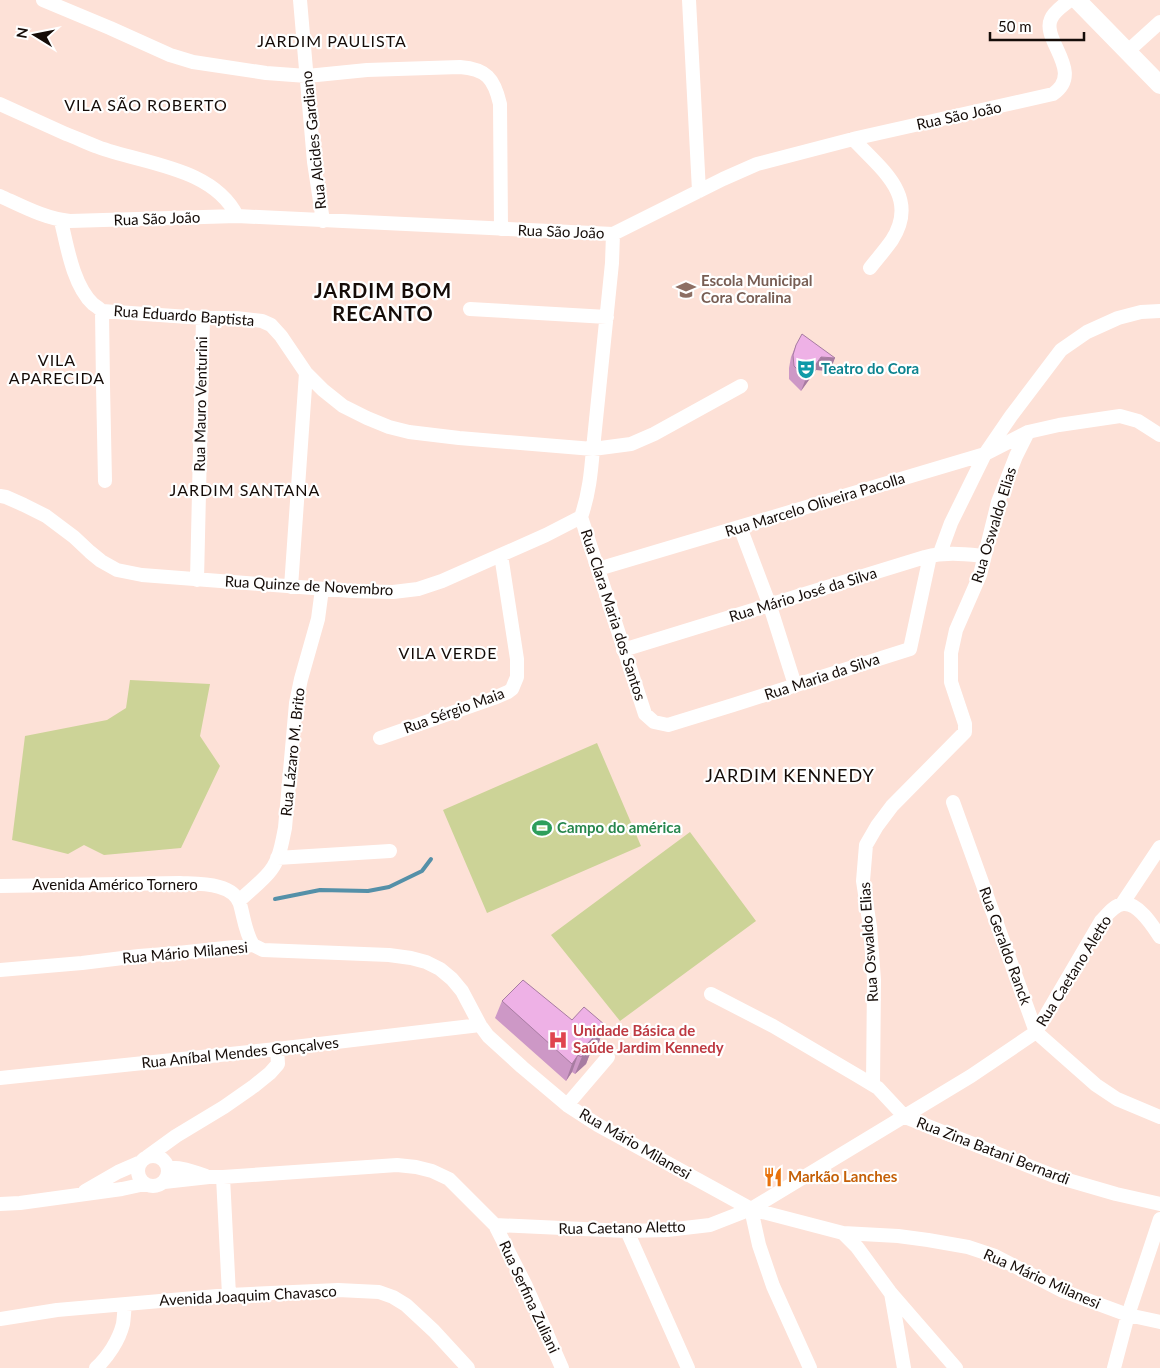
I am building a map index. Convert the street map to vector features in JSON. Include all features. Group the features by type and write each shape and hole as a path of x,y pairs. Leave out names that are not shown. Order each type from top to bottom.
{"main road":[{"path":"1077,0 1160,85"}],"street":[{"path":"43,0 170,56 222,67 306,76 367,70 460,67 481,71 489,78 496,89 500,104 501,230"},
{"name":"Rua Alcides Gardiano","path":"300,0 314,162 324,220"},
{"path":"689,0 699,191"},
{"name":"Rua São João","path":"0,196 61,220 129,220 237,216 613,234 757,164 853,139 1053,94 1064,81 1064,72 1061,55 1049,26 1050,19 1070,0"},
{"path":"1128,51 1160,22"},
{"path":"0,104 98,147 186,173 208,184 223,196 232,206 237,216"},
{"path":"853,139 894,183 900,197 902,216 892,239 870,268"},
{"name":"Rua Eduardo Baptista","path":"61,220 74,272 81,288 92,303 102,311 262,321 271,325 281,336 306,373 343,406 388,427 408,432 593,449 631,444 654,434 741,386"},
{"path":"581,516 589,489 607,317 613,234"},
{"path":"470,309 607,317"},
{"path":"102,311 105,481"},
{"name":"Rua Maria da Silva","path":"645,714 654,722 668,725 910,649 935,554 985,454 1011,416 1061,350 1086,332 1118,318 1142,312 1160,311"},
{"name":"Rua Mauro Venturini","path":"197,580 203,318"},
{"path":"291,587 306,373"},
{"name":"Rua Marcelo Oliveira Pacolla","path":"598,568 985,454 1028,432 1059,425 1120,416 1138,421 1160,435"},
{"name":"Rua Oswaldo Elias","path":"873,1085 874,980 870,927 863,881 866,845 892,806 965,732 965,724 952,682 951,653 956,630 980,575 998,502 1016,456 1028,432"},
{"name":"Rua Quinze de Novembro","path":"0,496 46,516 74,536 101,561 117,570 142,575 197,580 352,591 393,592 418,589 442,581 581,516"},
{"name":"Rua Clara Maria dos Santos","path":"581,516 645,714"},
{"path":"740,527 770,606 795,686"},
{"name":"Rua Mário José da Silva","path":"623,650 935,554 984,556"},
{"name":"Rua Sérgio Maia","path":"380,738 494,698 512,689 517,677 517,659 500,555"},
{"name":"Rua Lázaro M. Brito","path":"239,900 271,870 277,858 285,828 296,703 318,619 322,589"},
{"name":"Rua Geraldo Ranck","path":"953,802 1036,1032 1096,1085 1117,1099 1160,1116"},
{"path":"1122,904 1160,847"},
{"path":"277,858 390,851"},
{"name":"Avenida Américo Tornero","path":"0,886 180,883 226,888 239,900"},
{"path":"239,900 247,936 253,945"},
{"name":"Rua Caetano Aletto","path":"495,1226 626,1231 667,1230 710,1225 751,1209 905,1117 971,1076 1036,1032 1101,922 1110,911 1122,904 1131,905 1149,919 1160,937"},
{"name":"Rua Mário Milanesi","path":"0,970 178,954 253,945 263,950 388,955 426,962 440,969 452,979 462,991 480,1026 498,1047 568,1105 598,1125 751,1209 843,1233 898,1236 968,1247 995,1256 1062,1291 1128,1315 1160,1322"},
{"name":"Rua Zina Batani Bernardi","path":"711,994 773,1026 878,1088 905,1117 1080,1185 1160,1204"},
{"name":"Rua Aníbal Mendes Gonçalves","path":"0,1078 480,1026"},
{"path":"145,1184 140,1178 138,1170 144,1160 176,1136 224,1107 270,1073 278,1064 277,1049"},
{"path":"568,1105 608,1057"},
{"path":"0,1204 122,1189 145,1184 151,1186 158,1185 176,1136"},
{"path":"76,1195 118,1172 154,1156 160,1158 165,1170"},
{"path":"165,1170 185,1168 209,1177 223,1177 397,1165 416,1166 449,1179 495,1226"},
{"path":"223,1177 229,1295"},
{"path":"751,1209 758,1245 773,1286 810,1368"},
{"path":"1114,1368 1128,1315 1160,1219"},
{"name":"Rua Serfina Zuliani","path":"495,1226 526,1286 562,1368"},
{"path":"626,1231 688,1368"},
{"path":"843,1233 857,1247 890,1292 956,1368"},
{"name":"Avenida Joaquim Chavasco","path":"0,1319 57,1310 229,1295 338,1290 379,1292 406,1305 434,1331 468,1368"},
{"path":"890,1292 904,1368"},
{"path":"96,1368 102,1363 116,1342 123,1324 125,1304"}],"green space":[{"path":"130,680 210,684 200,736 220,766 181,848 104,855 84,845 68,854 12,840 25,736 107,720 126,708"},
{"name":"Campo do américa","path":"597,743 641,846 487,913 443,810"},
{"path":"690,832 756,921 620,1021 551,935"}],"building":[{"path":"802,334 835,358 821,357 806,378 794,366 793,355"},
{"path":"523,980 572,1020 584,1007 605,1025 587,1044 592,1047 581,1057 578,1055 572,1064 502,1001"}],"waterway":[{"path":"275,899 320,890 368,891 389,887 422,871 431,859"}],"place":[{"name":"Escola Municipal Cora Coralina","path":"686,290"},
{"name":"Teatro do Cora","path":"806,369"},
{"name":"Campo do américa","path":"542,828"},
{"name":"Unidade Básica de Saúde Jardim Kennedy","path":"558,1040"},
{"name":"Markão Lanches","path":"773,1177"}],"district":[{"name":"JARDIM PAULISTA","path":"332,41"},
{"name":"VILA SÃO ROBERTO","path":"146,105"},
{"name":"JARDIM BOM RECANTO","path":"383,302"},
{"name":"VILA APARECIDA","path":"57,369"},
{"name":"JARDIM SANTANA","path":"245,490"},
{"name":"VILA VERDE","path":"448,653"},
{"name":"JARDIM KENNEDY","path":"790,776"}]}
